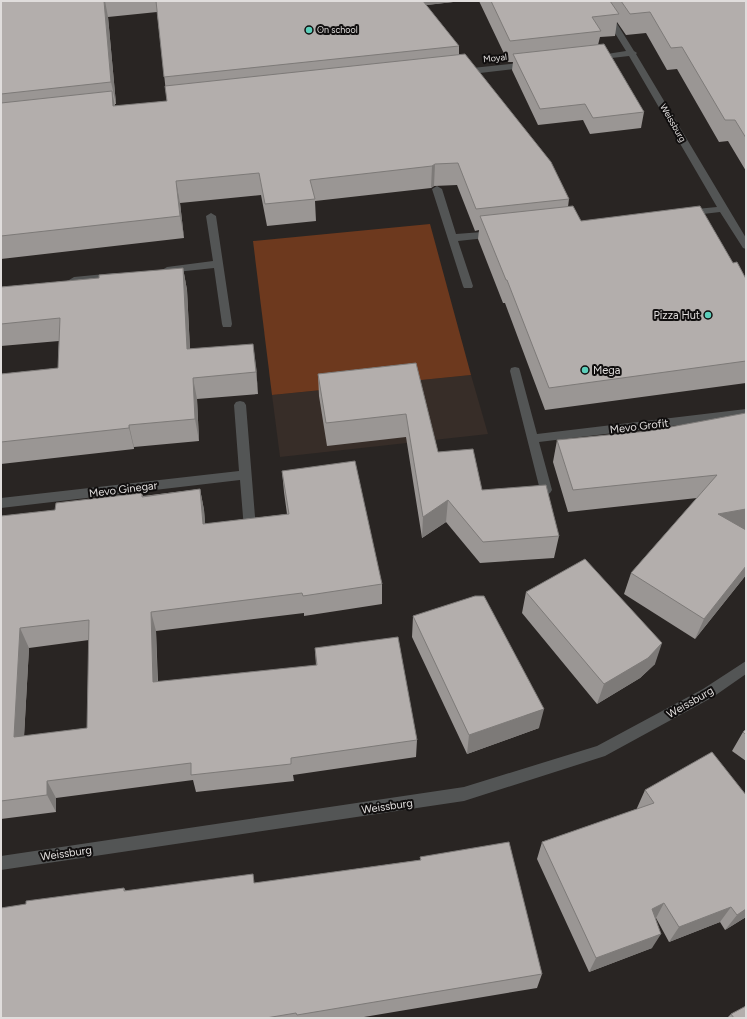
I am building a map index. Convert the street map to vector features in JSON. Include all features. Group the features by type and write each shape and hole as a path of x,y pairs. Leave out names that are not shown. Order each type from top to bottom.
{"street":[{"name":"Weissburg","path":"599,1 633,54 722,208 746,246"},
{"path":"585,58 633,54"},
{"name":"Moyal","path":"451,73 538,64"},
{"path":"437,189 468,286"},
{"path":"675,214 722,208"},
{"path":"211,216 227,324"},
{"path":"452,238 508,232"},
{"path":"156,271 218,264"},
{"path":"63,282 125,275"},
{"path":"515,371 546,490"},
{"path":"240,405 250,529"},
{"name":"Mevo Grofit","path":"532,439 746,413"},
{"name":"Mevo Ginegar","path":"1,503 246,475"},
{"name":"Weissburg","path":"1,863 464,794 600,751 708,693 746,667"}],"shaded area":[{"path":"430,224 471,375 272,395 253,241"},
{"path":"471,375 488,434 280,457 272,395"}],"building":[{"path":"1,1 104,1 111,82 1,94"},
{"name":"On school","path":"156,1 423,1 459,46 164,77"},
{"path":"491,1 610,1 619,14 592,17 601,31 510,41"},
{"path":"621,1 746,1 746,138 735,120 725,120 682,47 671,48 650,12 630,14"},
{"path":"604,44 644,112 593,118 585,104 540,109 513,54"},
{"path":"465,54 551,162 569,199 476,209 458,163 435,164 432,166 310,180 315,199 265,204 259,173 176,181 180,216 1,236 1,103 112,91 113,106 167,101 165,86"},
{"path":"573,206 581,221 700,206 733,263 737,262 746,279 746,361 549,388 507,280 480,216"},
{"path":"183,268 187,349 253,344 256,372 193,378 195,419 129,425 129,428 1,442 1,374 58,368 60,318 1,324 1,287 99,278 99,275"},
{"path":"416,363 438,452 473,449 482,490 546,485 559,536 483,542 448,500 423,517 406,414 326,423 318,374"},
{"path":"746,413 746,509 718,514 746,530 746,566 704,619 631,573 717,475 573,490 557,440 649,431"},
{"path":"355,461 382,584 303,596 302,593 151,612 153,682 317,665 315,648 398,637 417,740 291,758 291,764 191,775 191,763 47,781 47,795 1,801 1,516 55,510 56,503 142,493 142,497 200,489 203,524 289,514 282,471","holes":["89,620 87,728 14,737 20,628"]},
{"path":"585,559 662,643 648,658 604,684 526,592"},
{"path":"475,596 484,596 544,709 469,735 413,616"},
{"path":"712,752 746,795 746,909 737,915 731,907 679,927 664,903 652,909 661,934 596,958 542,842 654,803 645,790"},
{"path":"509,842 542,974 297,1015 296,1013 266,1018 1,1018 1,908 26,904 26,901 124,888 124,891 253,874 254,883 421,860 420,857"},
{"path":"746,1006 746,1018 734,1018 731,1014"}],"place":[{"name":"On school","path":"309,30"},
{"name":"Pizza Hut","path":"708,315"},
{"name":"Mega","path":"585,370"}]}
